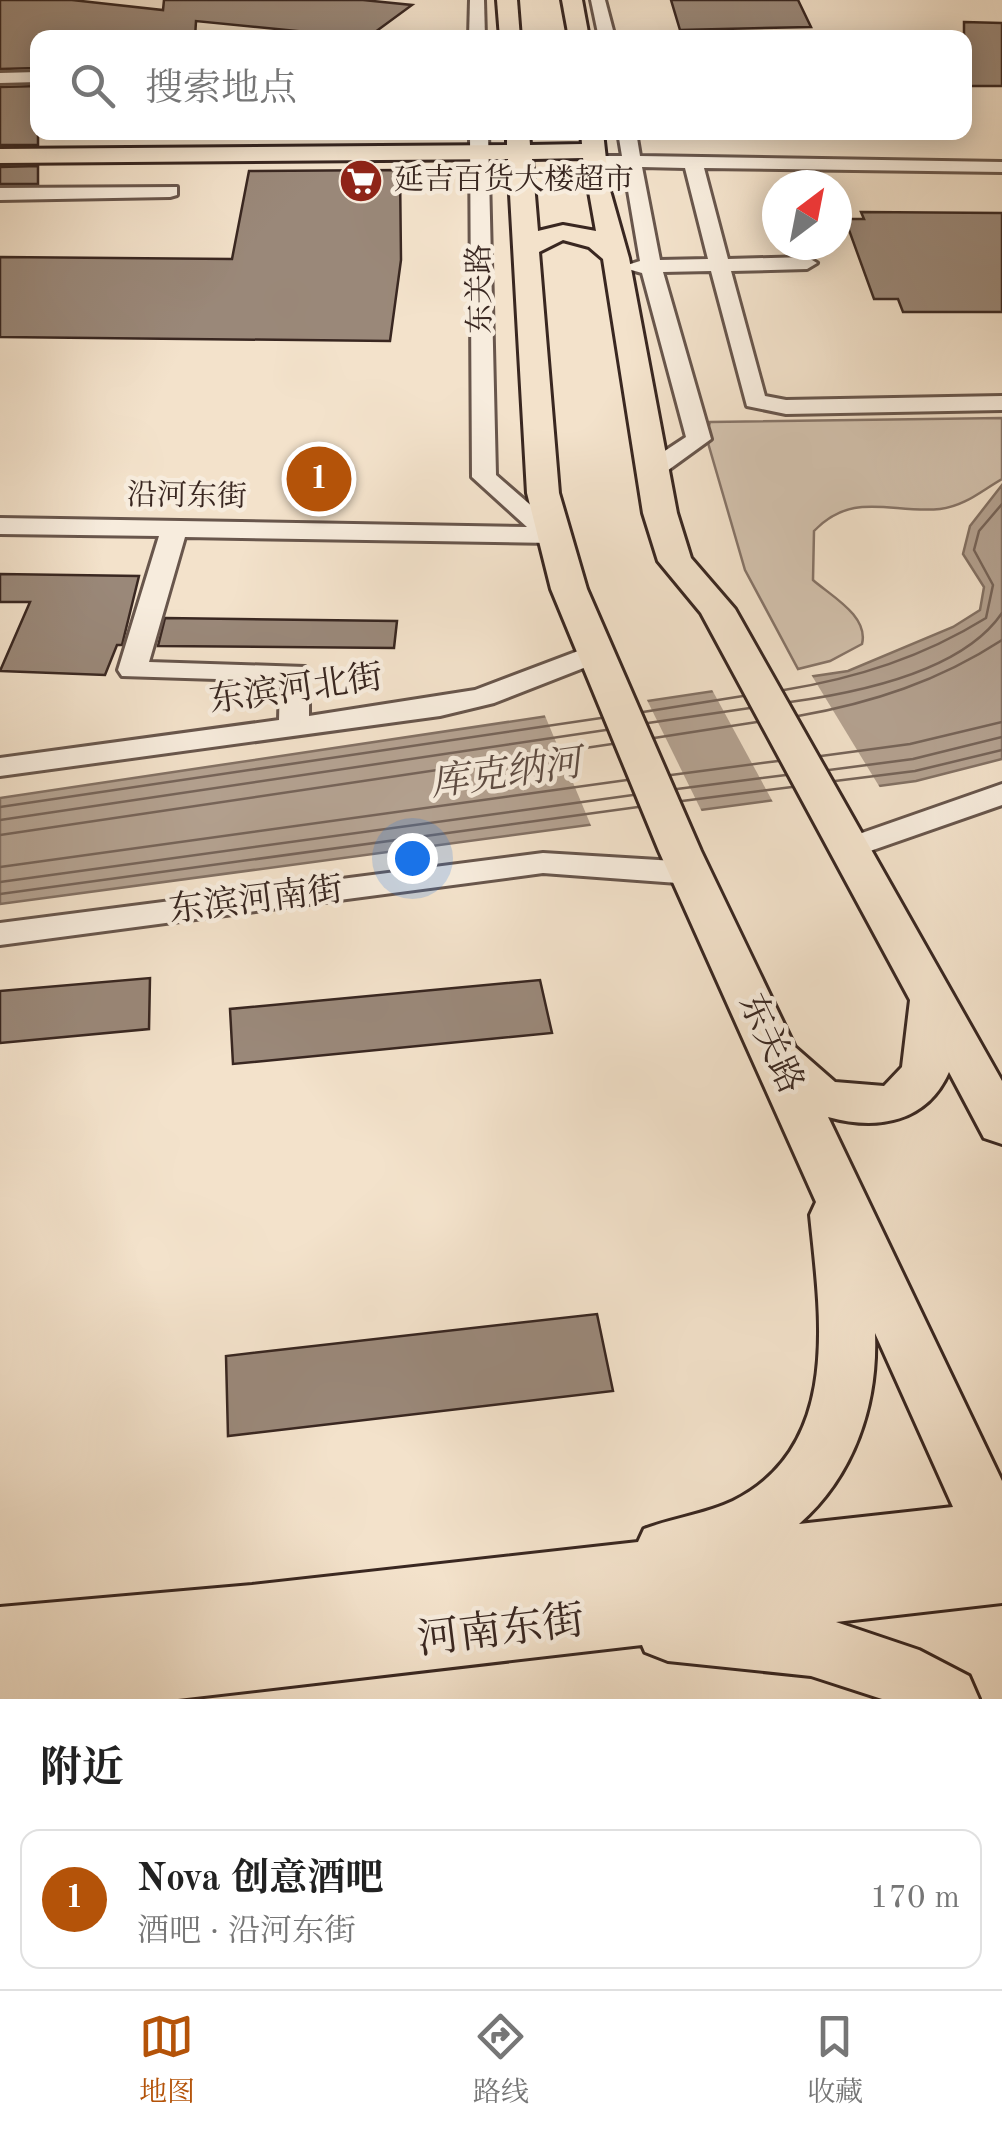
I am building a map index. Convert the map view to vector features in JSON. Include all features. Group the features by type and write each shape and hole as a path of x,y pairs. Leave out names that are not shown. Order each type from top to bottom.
{"main road":[{"path":"507,0 509,30"},
{"path":"572,0 578,30"},
{"path":"0,153 479,143 593,147 650,471 674,561 716,608 1002,1125"},
{"name":"东关路","path":"518,143 543,493 552,535 596,660 685,862 1000,1545"},
{"path":"526,254 529,245 542,237 576,234 606,243 616,262"},
{"path":"767,1038 804,1085 822,1096 855,1105 888,1103 917,1086 924,1074 932,998"},
{"path":"580,1600 756,1520 793,1492 828,1450 843,1409 850,1356 832,1180"},
{"name":"河南东街","path":"0,1688 255,1658 580,1600 1000,1545"},
{"path":"580,1600 811,1645 896,1672 946,1699"},
{"name":"河南东街","path":"0,1637 255,1658"}],"street":[{"path":"476,0 477,30"},
{"path":"598,0 605,30"},
{"path":"0,78 30,78"},
{"path":"628,140 651,266 699,438 650,471"},
{"name":"东关路","path":"479,143 484,477 552,535"},
{"path":"593,147 631,162 1002,167"},
{"path":"693,162 751,397 761,404 786,407 1002,404"},
{"path":"0,194 170,191"},
{"path":"616,262 651,266 807,264"},
{"name":"沿河东街","path":"0,526 552,535"},
{"path":"174,529 132,670 295,673 294,729"},
{"name":"东滨河北街","path":"0,767 294,729 484,697 596,660"},
{"path":"840,832 1002,794"},
{"name":"东滨河南街","path":"0,934 543,863 685,862"}],"shaded area":[{"path":"1002,418 1002,479 957,505 922,510 858,507 829,518 814,531 813,580 854,616 863,634 862,644 830,661 798,669 745,570 706,436 710,422"}],"water":[{"name":"库克纳河","path":"1002,485 1002,759 916,781 0,904 0,798 848,671 953,627 980,610 984,587 963,554 970,526"}],"pier":[{"path":"809,671 882,791 774,804 710,686"},
{"path":"645,696 703,814 592,828 543,711"}],"building":[{"path":"0,0 72,0 163,10 164,0 363,0 412,5 378,30 287,30 196,21 195,30 30,30 30,68 0,69"},
{"path":"671,0 798,0 811,27 680,30"},
{"path":"964,22 1002,23 1002,86 972,86 972,30 964,30"},
{"path":"30,86 30,140 38,140 38,145 0,145 0,87"},
{"path":"38,166 38,184 0,184 0,167"},
{"path":"400,170 401,260 390,341 0,337 0,257 232,259 249,171"},
{"path":"861,212 1002,213 1002,312 903,312 898,299 874,299 852,238 852,219 864,219"},
{"path":"0,574 139,576 122,645 117,645 105,675 0,671 30,602 0,602"},
{"path":"165,618 397,621 394,648 158,646"},
{"path":"150,978 149,1029 0,1043 0,991"},
{"path":"540,980 552,1033 233,1064 230,1009"},
{"path":"597,1314 613,1391 228,1436 226,1356"}],"place":[{"name":"延吉百货大楼超市","path":"361,181"},
{"name":"Nova 创意酒吧","path":"319,479"}]}
